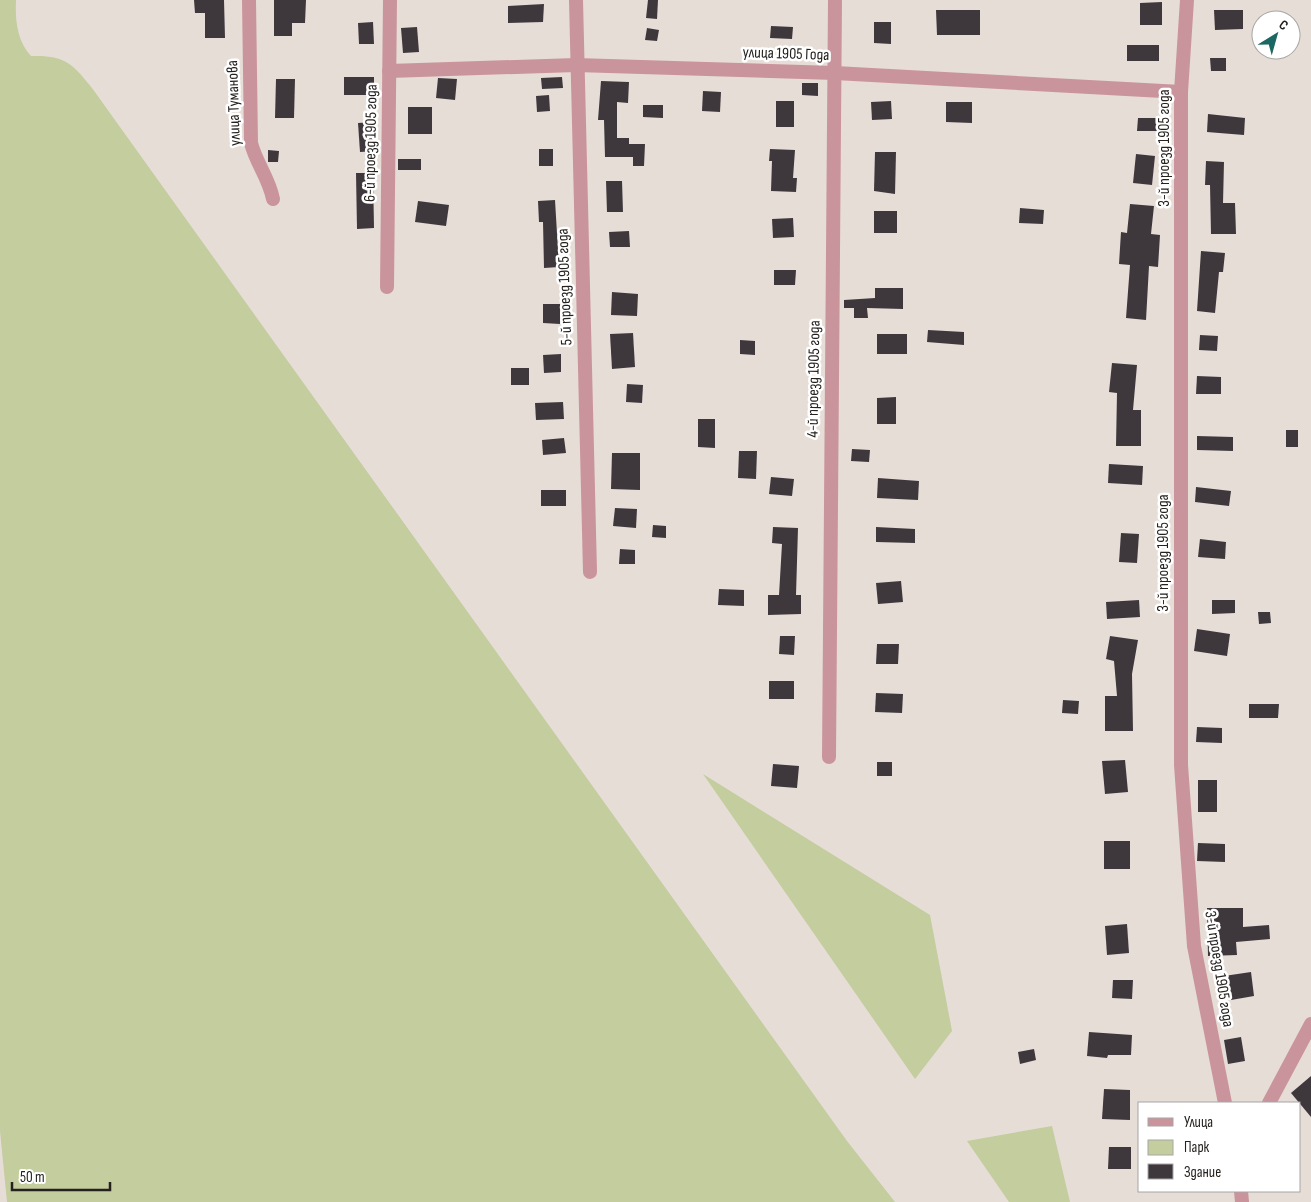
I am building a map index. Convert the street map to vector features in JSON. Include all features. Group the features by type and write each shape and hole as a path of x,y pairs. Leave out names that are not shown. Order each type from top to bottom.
{"street":[{"name":"улица Туманова","path":"249,0 251,143 254,157 266,174 273,199"},
{"name":"6-й проезд 1905 года","path":"387,287 390,0"},
{"name":"5-й проезд 1905 года","path":"576,0 576,65 590,572"},
{"name":"4-й проезд 1905 года","path":"828,758 835,0"},
{"name":"3-й проезд 1905 года","path":"1187,0 1181,92 1181,765 1194,946 1225,1102"},
{"name":"улица 1905 Года","path":"390,71 576,65 835,72 1181,92"},
{"path":"1270,1102 1311,1024"}],"green space":[{"path":"0,0 16,0 18,30 26,50 31,56 52,57 67,62 79,72 92,88 847,1141 895,1202 7,1202 0,1131"},
{"path":"703,774 930,915 952,1031 915,1079"},
{"path":"1052,1126 1070,1202 1009,1202 967,1141"}],"building":[{"path":"194,0 224,0 225,38 205,38 205,13 195,13"},
{"path":"274,0 306,0 305,23 292,23 292,36 274,36"},
{"path":"648,0 658,0 657,19 646,18"},
{"path":"1162,2 1162,25 1140,25 1140,3"},
{"path":"544,4 543,22 508,23 508,6"},
{"path":"936,10 980,10 980,35 937,35"},
{"path":"1214,10 1243,10 1243,29 1215,30"},
{"path":"373,22 374,44 359,44 358,23"},
{"path":"874,22 891,22 891,44 874,43"},
{"path":"771,26 793,27 792,39 770,38"},
{"path":"417,27 419,52 403,53 401,28"},
{"path":"647,28 659,30 657,41 645,40"},
{"path":"1127,45 1159,45 1159,61 1127,61"},
{"path":"1210,58 1226,58 1226,71 1211,71"},
{"path":"344,77 374,77 374,95 344,95"},
{"path":"562,77 563,88 542,89 541,78"},
{"path":"438,78 457,79 455,100 436,98"},
{"path":"276,79 295,79 294,118 275,118"},
{"path":"601,81 629,82 628,103 617,102 617,138 629,138 629,144 645,144 644,166 633,166 633,157 605,157 604,120 598,120"},
{"path":"802,83 818,83 818,96 802,95"},
{"path":"703,91 721,92 720,112 702,111"},
{"path":"549,95 550,111 537,112 536,96"},
{"path":"776,101 794,101 794,127 776,127"},
{"path":"891,101 892,119 872,120 871,102"},
{"path":"946,102 972,102 972,123 946,122"},
{"path":"643,105 663,105 663,118 643,117"},
{"path":"408,107 432,107 432,134 408,134"},
{"path":"1208,114 1245,118 1244,135 1207,132"},
{"path":"1138,118 1159,118 1158,131 1137,131"},
{"path":"373,122 375,151 360,152 358,123"},
{"path":"539,149 553,149 553,166 539,166"},
{"path":"770,149 795,150 793,178 797,178 796,192 771,191 772,161 769,161"},
{"path":"268,150 279,151 278,162 268,162"},
{"path":"875,152 896,152 895,194 874,191"},
{"path":"1136,154 1155,156 1152,185 1133,183"},
{"path":"398,159 421,159 421,170 398,170"},
{"path":"1206,161 1224,162 1223,203 1235,203 1236,234 1211,234 1210,185 1205,185"},
{"path":"356,173 373,173 374,228 357,229"},
{"path":"606,181 622,181 623,212 607,212"},
{"path":"555,200 559,267 544,268 543,222 539,222 538,201"},
{"path":"418,201 449,205 446,226 415,222"},
{"path":"1130,204 1154,206 1151,234 1160,235 1158,267 1149,266 1146,320 1126,318 1130,265 1119,264 1121,232 1127,233"},
{"path":"1020,208 1044,210 1043,224 1019,223"},
{"path":"874,211 897,211 897,233 874,233"},
{"path":"793,218 794,237 773,238 772,219"},
{"path":"629,231 630,247 610,247 609,232"},
{"path":"1201,251 1225,253 1223,272 1219,272 1215,313 1197,311"},
{"path":"774,270 796,270 795,285 774,285"},
{"path":"875,288 903,288 903,309 867,308 868,318 854,318 854,308 844,308 844,300 875,298"},
{"path":"612,292 638,294 637,316 611,315"},
{"path":"543,304 560,304 560,324 543,323"},
{"path":"928,330 964,332 964,345 927,342"},
{"path":"633,333 635,367 612,369 610,334"},
{"path":"877,334 907,334 907,354 877,354"},
{"path":"1200,335 1218,336 1217,351 1199,350"},
{"path":"740,340 755,341 755,355 740,354"},
{"path":"561,354 561,372 544,373 543,355"},
{"path":"1112,363 1137,365 1133,410 1141,410 1141,446 1116,446 1117,393 1109,392"},
{"path":"511,368 529,368 529,385 511,385"},
{"path":"1197,376 1221,377 1221,394 1196,394"},
{"path":"627,384 643,385 642,403 626,402"},
{"path":"896,397 896,424 877,424 877,398"},
{"path":"563,402 564,419 536,420 535,403"},
{"path":"698,419 715,419 715,448 698,447"},
{"path":"1286,430 1298,430 1298,447 1286,447"},
{"path":"1197,436 1233,437 1233,451 1197,450"},
{"path":"564,438 566,453 543,455 542,440"},
{"path":"852,449 870,450 869,462 851,461"},
{"path":"739,451 757,451 756,479 738,478"},
{"path":"612,453 640,453 640,490 611,489"},
{"path":"1109,464 1143,466 1142,485 1108,483"},
{"path":"771,477 794,479 792,496 769,494"},
{"path":"878,478 919,481 918,500 877,498"},
{"path":"1196,487 1231,491 1229,506 1195,502"},
{"path":"541,490 566,490 566,506 541,506"},
{"path":"615,508 637,509 636,528 613,526"},
{"path":"653,525 666,526 666,538 652,537"},
{"path":"773,527 798,528 796,595 801,595 801,614 768,615 768,595 779,595 782,544 772,543"},
{"path":"876,527 915,529 915,543 876,542"},
{"path":"1121,533 1139,534 1137,563 1119,562"},
{"path":"1200,539 1226,542 1225,559 1198,557"},
{"path":"620,549 635,550 635,564 619,564"},
{"path":"901,581 903,602 878,604 876,583"},
{"path":"719,589 744,590 744,606 718,605"},
{"path":"1139,600 1140,617 1107,619 1106,602"},
{"path":"1212,600 1235,600 1235,613 1212,614"},
{"path":"1258,612 1270,612 1271,623 1259,624"},
{"path":"1197,629 1230,634 1227,656 1194,651"},
{"path":"780,636 795,636 794,655 779,654"},
{"path":"1110,636 1138,640 1132,674 1133,731 1105,731 1105,696 1117,696 1114,661 1106,659"},
{"path":"877,644 899,644 898,664 876,664"},
{"path":"769,681 794,681 794,699 769,699"},
{"path":"876,693 903,694 902,713 875,712"},
{"path":"1063,700 1079,701 1078,714 1062,713"},
{"path":"1249,704 1279,704 1278,718 1249,718"},
{"path":"1197,727 1222,728 1222,743 1196,742"},
{"path":"1125,760 1128,792 1105,794 1102,761"},
{"path":"877,762 892,762 892,776 877,776"},
{"path":"773,764 799,766 797,788 771,786"},
{"path":"1198,780 1217,780 1217,812 1198,812"},
{"path":"1104,841 1130,841 1130,869 1104,869"},
{"path":"1198,843 1225,844 1225,862 1197,861"},
{"path":"1207,908 1243,908 1243,927 1269,925 1270,939 1236,942 1237,955 1208,956"},
{"path":"1127,924 1129,953 1107,955 1105,926"},
{"path":"1251,972 1254,996 1231,1000 1231,996 1227,996 1224,976"},
{"path":"1113,980 1133,980 1132,999 1112,998"},
{"path":"1089,1032 1132,1035 1131,1055 1108,1055 1107,1058 1087,1056"},
{"path":"1241,1037 1245,1061 1228,1064 1224,1040"},
{"path":"1034,1049 1036,1060 1020,1064 1018,1052"},
{"path":"1311,1076 1311,1117 1301,1105 1301,1102 1298,1102 1291,1093"},
{"path":"1104,1089 1130,1090 1130,1120 1102,1119"},
{"path":"1109,1147 1131,1147 1131,1169 1108,1169"}]}
